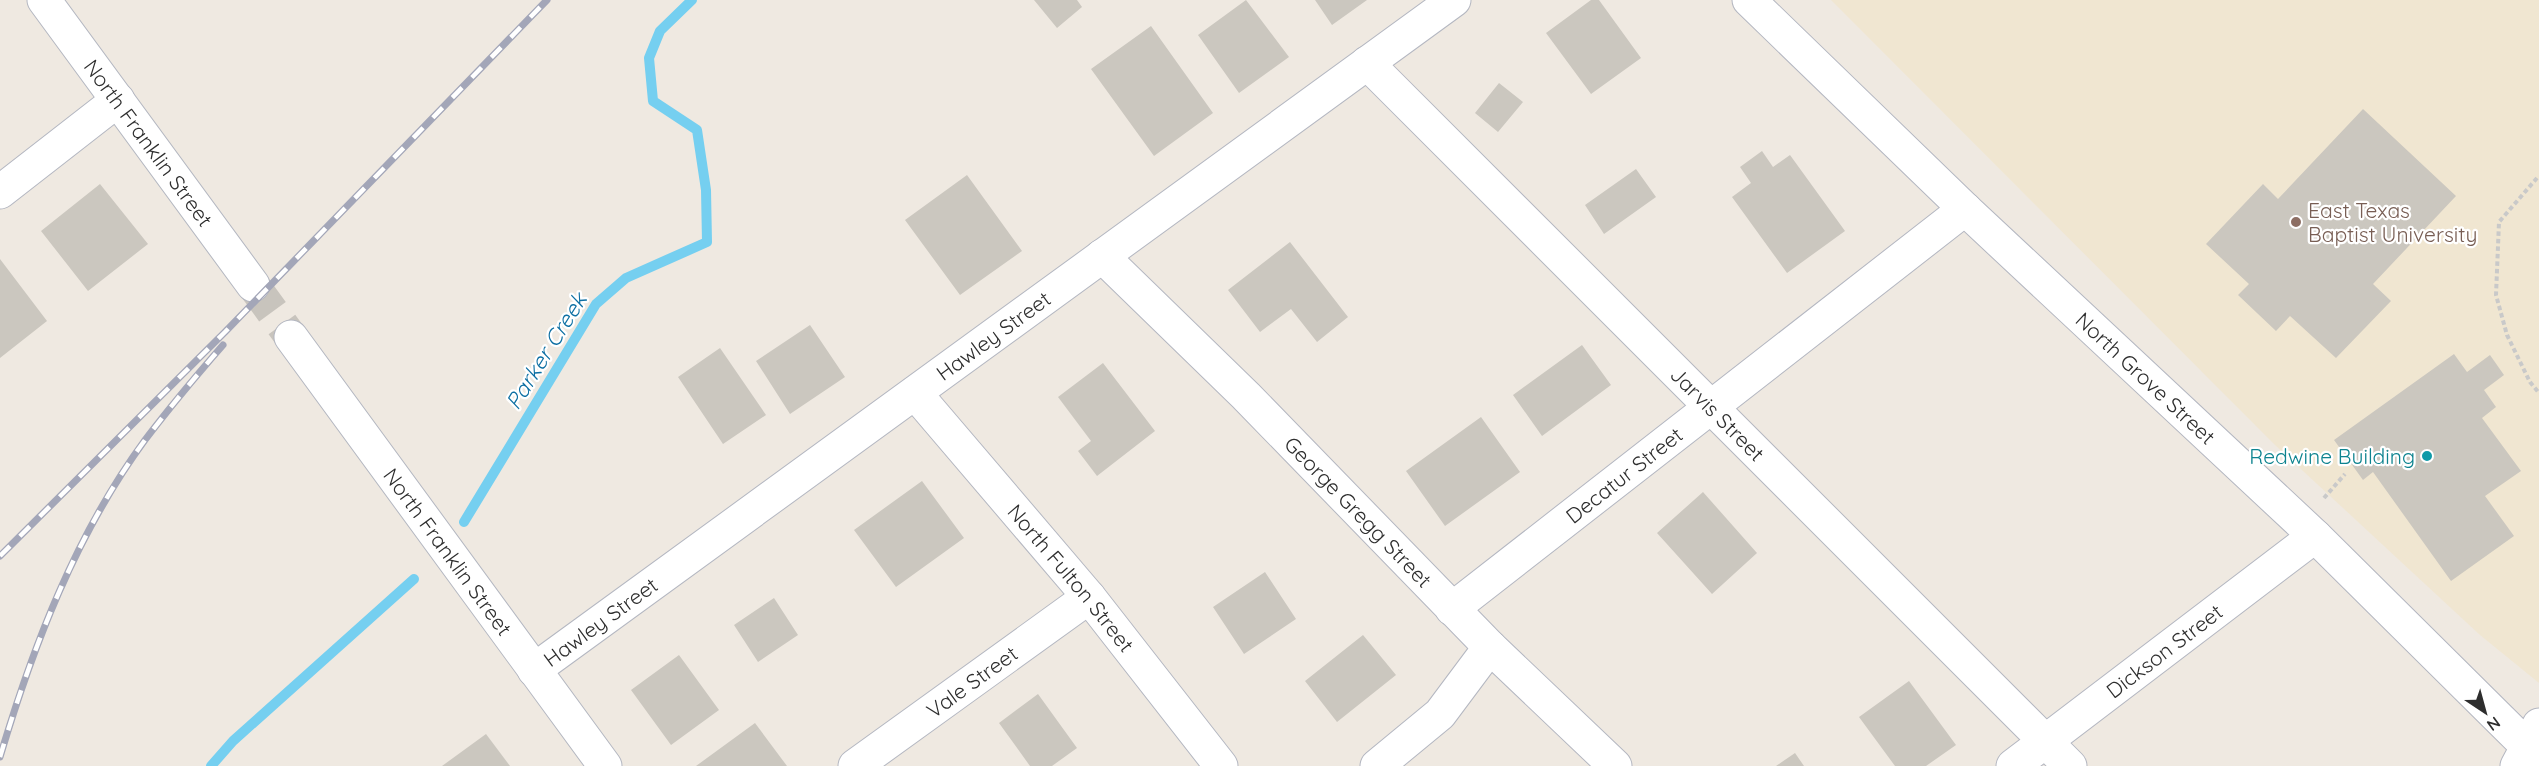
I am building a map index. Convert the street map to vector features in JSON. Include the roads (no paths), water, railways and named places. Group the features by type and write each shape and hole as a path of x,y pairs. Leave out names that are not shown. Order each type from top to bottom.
{"street":[{"name":"North Franklin Street","path":"44,0 253,285"},
{"name":"Hawley Street","path":"534,670 1454,0"},
{"name":"North Grove Street","path":"1749,0 1965,209 2315,536 2530,749"},
{"name":"Jarvis Street","path":"1367,63 2070,766"},
{"path":"0,192 118,100"},
{"name":"Decatur Street","path":"1452,609 1709,406 1965,209"},
{"name":"George Gregg Street","path":"1102,256 1245,396 1490,647 1615,766"},
{"name":"North Franklin Street","path":"291,337 605,766"},
{"name":"North Fulton Street","path":"915,393 1089,597 1221,766"},
{"name":"Dickson Street","path":"2013,766 2315,536"},
{"name":"Vale Street","path":"855,766 1089,597"},
{"path":"1377,766 1440,714 1490,647"}],"waterway":[{"name":"Parker Creek","path":"464,522 596,304 626,278 707,242 706,190 697,130 653,101 649,58 660,31 692,0"},
{"name":"Parker Creek","path":"211,766 233,741 414,579"}],"tunnel":[{"path":"253,285 291,337"}],"railway":[{"path":"0,556 225,332 547,0"},
{"path":"0,757 42,633 59,592 98,514 120,476 145,440 223,345"}],"place":[{"name":"East Texas Baptist University","path":"2296,222"},
{"name":"Redwine Building","path":"2427,456"}]}
